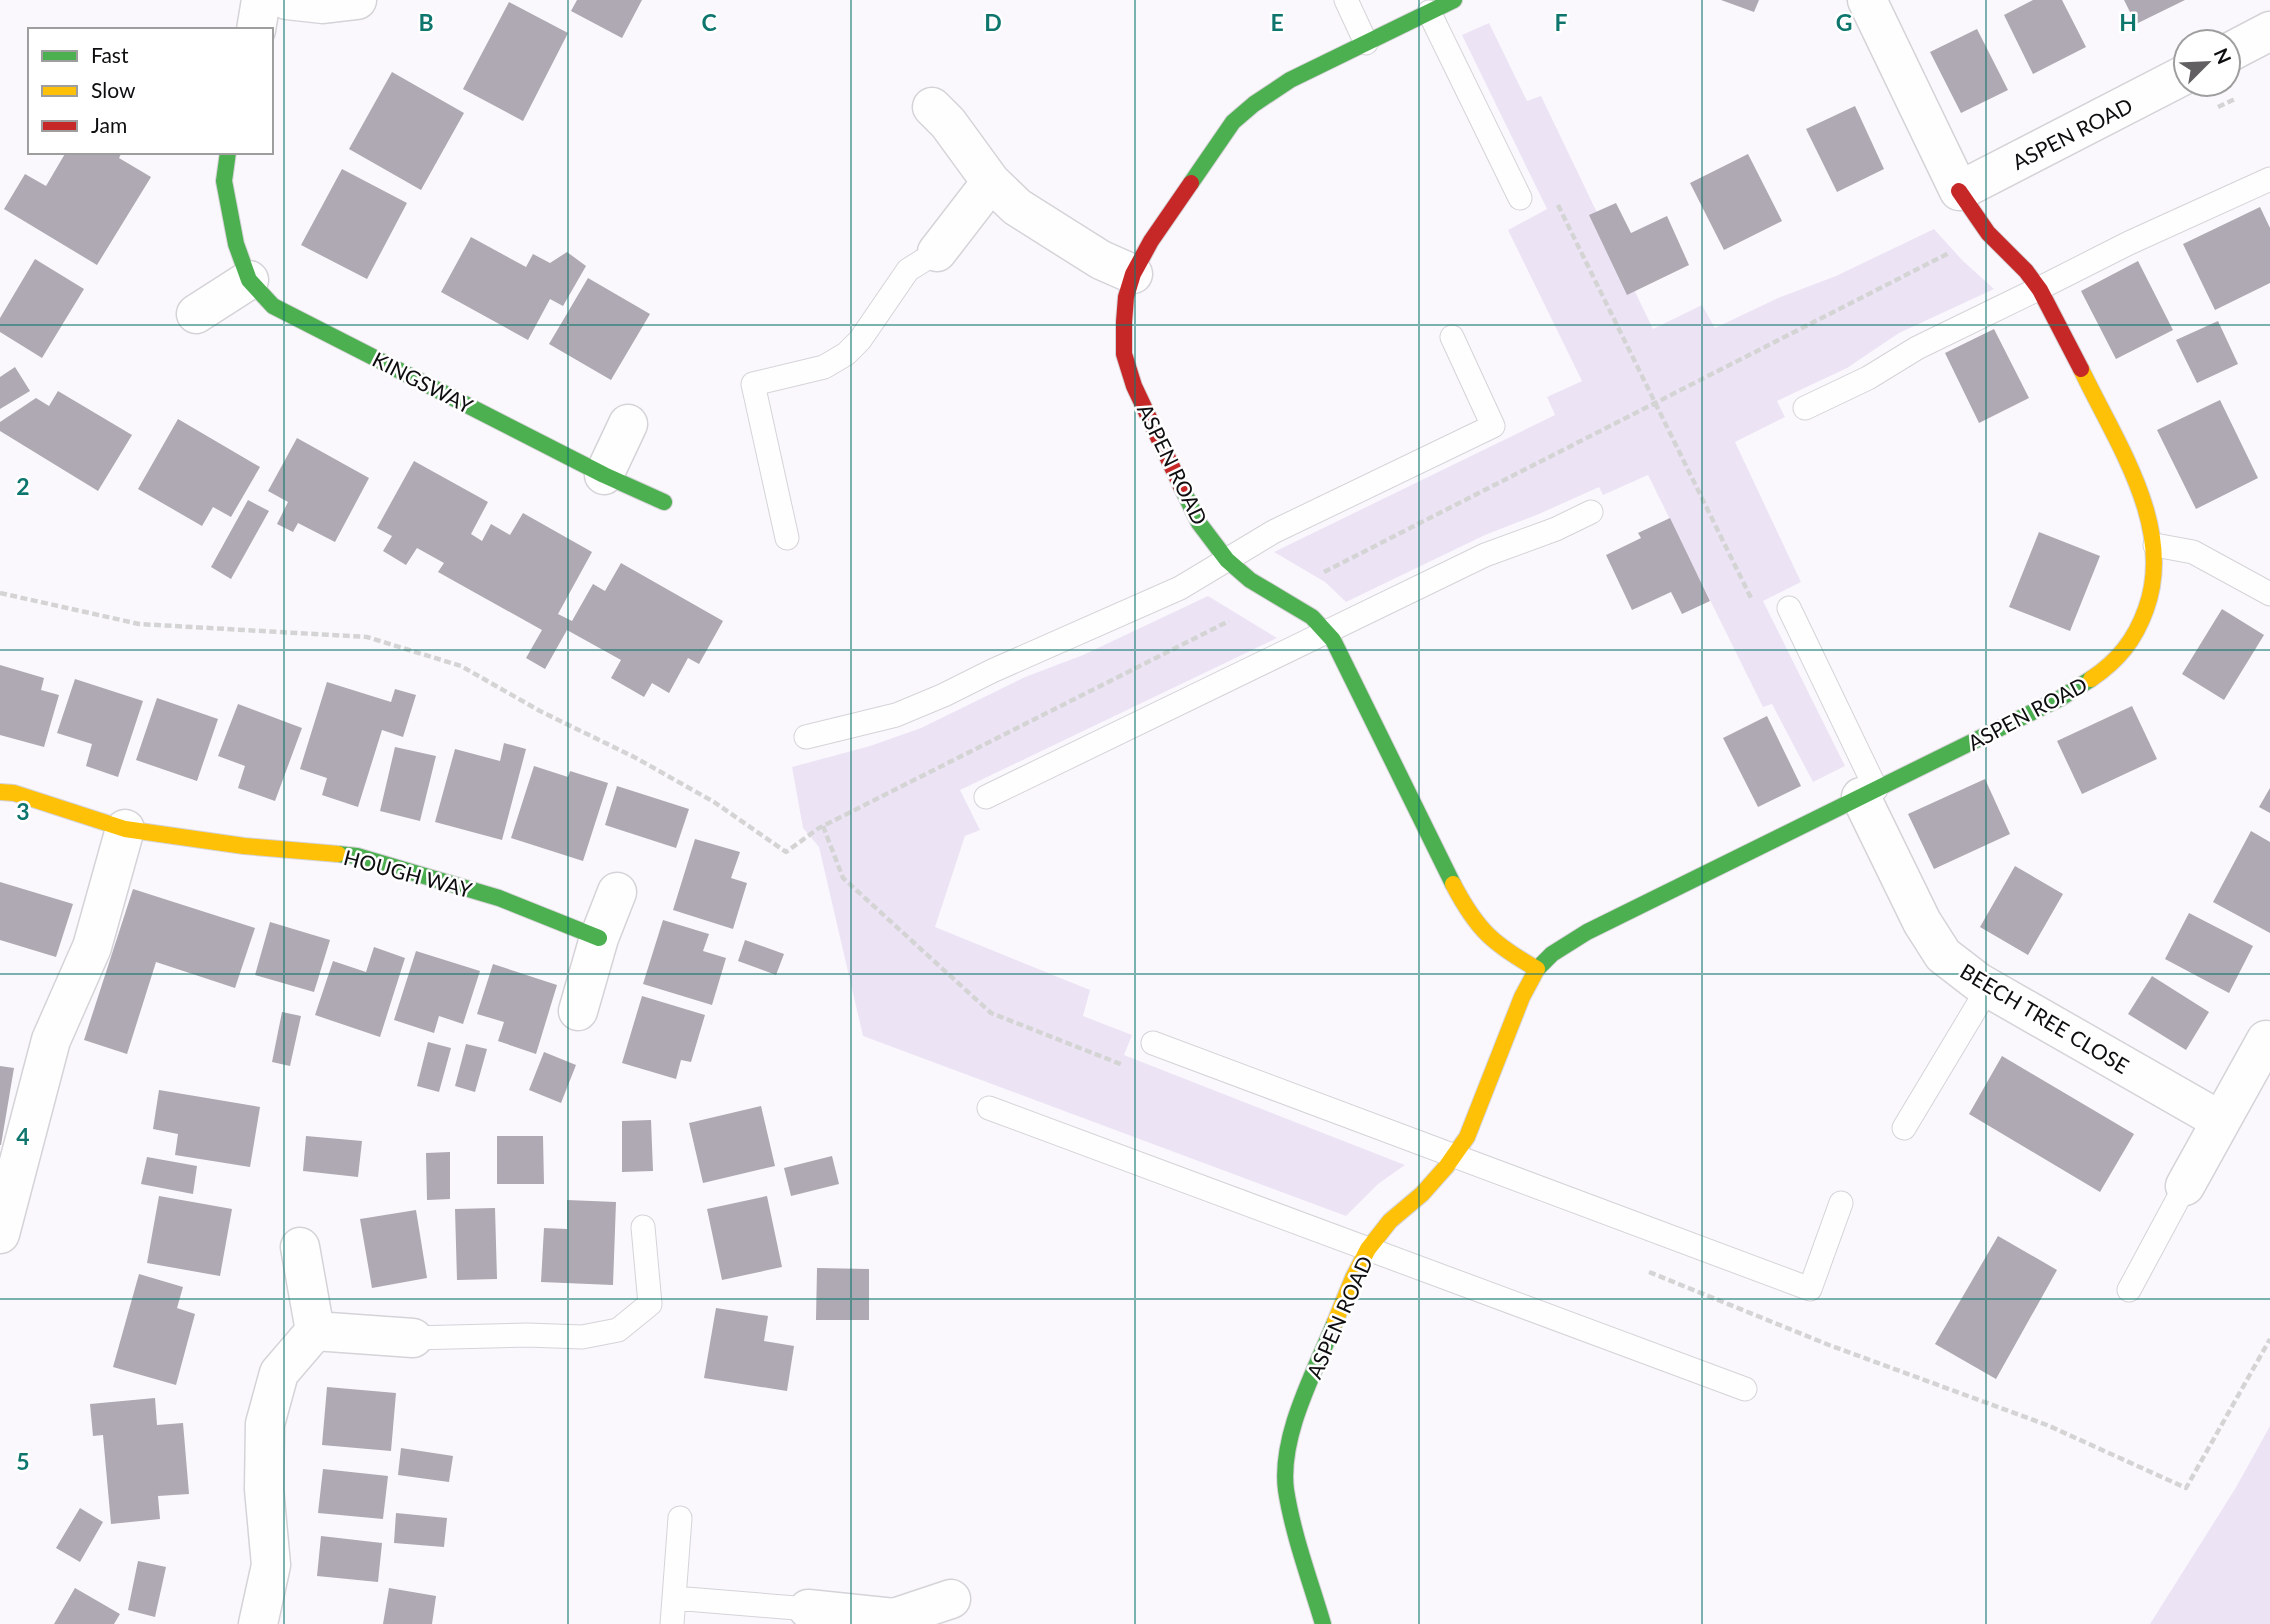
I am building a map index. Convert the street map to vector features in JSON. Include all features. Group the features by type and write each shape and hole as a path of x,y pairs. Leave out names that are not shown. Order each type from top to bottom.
{"street":[{"path":"256,28 261,0"},
{"path":"287,0 323,4 357,0"},
{"name":"ASPEN ROAD","path":"1454,0 1290,80 1233,122 1152,241 1133,274 1126,297 1124,354 1134,386 1199,523 1227,560 1250,580 1312,617 1333,640 1457,891 1479,928 1504,950 1537,969"},
{"name":"ASPEN ROAD","path":"1323,1624 1297,1538 1286,1488 1288,1452 1296,1419 1353,1278 1368,1249 1390,1221 1422,1194 1468,1137 1522,997 1537,969 1552,954 1587,932 2059,699 2092,680 2121,656 2147,610 2154,581 2155,545 2138,487 2054,316 2030,275 1988,233 1959,191 1867,0"},
{"path":"2242,46 2270,31"},
{"name":"ASPEN ROAD","path":"1959,191 2172,81"},
{"path":"932,107 948,123 991,182 1017,207 1101,260 1133,274"},
{"name":"KINGSWAY","path":"228,154 224,181 236,244 249,280 273,306 604,475 664,502"},
{"path":"937,252 991,182"},
{"path":"195,314 249,280"},
{"path":"604,475 628,424"},
{"name":"HOUGH WAY","path":"0,792 14,793 125,829 244,846 357,856 499,898 599,938"},
{"name":"BEECH TREE CLOSE","path":"1869,793 1922,922 1943,954 1988,988 2221,1121"},
{"path":"0,1234 51,1040 92,947 125,829"},
{"path":"578,1011 599,938 617,892"},
{"path":"2185,1186 2268,1036"},
{"path":"300,1247 315,1331"},
{"path":"315,1331 413,1338"},
{"path":"258,1624 271,1565 264,1489 265,1424 279,1373 315,1331"},
{"path":"808,1609 894,1621 951,1599"}],"lane":[{"path":"1346,0 1366,43"},
{"path":"1429,12 1520,198"},
{"path":"1805,408 1868,378 1917,348 2129,243 2270,179"},
{"path":"787,538 753,384 824,366 846,354 860,340 908,270 937,252"},
{"path":"806,737 896,715 944,695 1180,588 1273,532 1493,426 1452,337"},
{"path":"986,797 1485,555 1556,529 1591,512"},
{"path":"2155,545 2193,552 2270,594"},
{"path":"1789,608 1869,793"},
{"path":"1904,1128 1988,988"},
{"path":"1153,1043 1810,1289 1841,1203"},
{"path":"989,1108 1745,1389"},
{"path":"2129,1290 2185,1186"},
{"path":"413,1338 527,1335 582,1337 618,1330 650,1304 643,1227"},
{"path":"672,1624 680,1518"},
{"path":"674,1598 808,1609"}],"path":[{"path":"2209,112 2246,93"},
{"path":"1553,196 1753,602"},
{"path":"0,593 139,624 367,637 461,666 714,802 786,852 819,828 1988,233"}],"shaded area":[{"path":"1489,23 1527,101 1541,96 1653,329 1702,305 1715,328 1778,298 1836,276 1934,229 1963,261 1994,289 1899,333 1847,368 1777,401 1785,417 1735,442 1801,582 1763,601 1845,766 1813,782 1772,704 1763,707 1648,475 1603,495 1599,487 1485,535 1346,602 1325,582 1274,552 1555,415 1547,397 1582,381 1508,230 1547,209 1462,35"},
{"path":"1208,596 1277,638 960,790 980,830 965,836 935,927 1090,990 1083,1016 1132,1035 1124,1055 1405,1165 1378,1184 1346,1216 863,1036 819,847 803,828 792,767 870,746 921,728 1025,677 1083,655"},
{"path":"2270,1426 2270,1624 2150,1624 2235,1489"}],"building":[{"path":"577,0 642,0 622,38 571,11"},
{"path":"1721,0 1759,0 1754,12"},
{"path":"2033,0 2062,0 2086,47 2033,74 2004,15"},
{"path":"2124,0 2185,0 2136,24"},
{"path":"509,2 568,33 523,121 463,89"},
{"path":"1977,29 2008,90 1961,113 1930,52"},
{"path":"392,72 464,113 421,190 349,149"},
{"path":"1855,106 1884,169 1837,192 1806,129"},
{"path":"65,154 121,154 119,158 151,177 97,265 4,209 25,174 46,186"},
{"path":"1748,154 1782,221 1724,250 1690,183"},
{"path":"342,169 407,203 367,279 301,245"},
{"path":"1616,203 1631,233 1667,216 1689,265 1627,295 1589,215"},
{"path":"2260,207 2270,228 2270,283 2215,310 2183,244"},
{"path":"471,237 526,267 533,254 550,263 567,252 586,266 563,306 550,299 528,340 441,292"},
{"path":"35,259 84,289 42,358 0,332 0,318"},
{"path":"2138,261 2173,330 2116,359 2081,291"},
{"path":"588,278 650,314 611,380 549,344"},
{"path":"2218,321 2238,364 2197,383 2176,340"},
{"path":"1994,329 2029,398 1979,423 1945,353"},
{"path":"15,367 30,391 0,409 0,377"},
{"path":"58,391 132,435 98,491 0,431 0,422 36,398 49,406"},
{"path":"2220,400 2258,478 2196,509 2157,430"},
{"path":"178,419 260,467 231,517 213,507 202,526 138,489"},
{"path":"297,438 369,478 335,542 298,523 293,532 277,524 288,502 268,491"},
{"path":"414,461 488,502 471,534 482,541 491,524 510,535 523,513 592,552 558,614 572,621 593,584 605,591 621,563 723,621 699,664 688,658 669,693 652,683 644,697 611,678 621,660 567,630 545,669 526,658 542,630 438,572 444,563 417,548 406,565 383,551 392,536 377,528"},
{"path":"248,500 269,511 231,579 211,567"},
{"path":"1670,518 1710,601 1682,614 1671,592 1632,610 1606,555 1641,538 1638,533"},
{"path":"2039,532 2100,556 2070,631 2009,607"},
{"path":"2222,609 2264,635 2224,700 2182,674"},
{"path":"0,665 44,678 41,690 59,695 44,747 0,735"},
{"path":"75,679 143,701 118,777 86,766 92,744 57,733"},
{"path":"327,682 391,702 395,689 416,695 403,737 382,730 358,807 322,795 327,778 300,769"},
{"path":"157,698 218,719 197,781 136,760"},
{"path":"238,704 302,728 275,801 238,788 245,766 218,756"},
{"path":"2132,706 2157,759 2082,794 2057,741"},
{"path":"1767,716 1801,786 1758,807 1723,738"},
{"path":"504,743 526,749 502,840 435,822 455,749 500,761"},
{"path":"395,747 436,756 420,821 380,811"},
{"path":"534,766 568,777 570,771 608,783 583,861 511,838"},
{"path":"1985,779 2010,834 1934,869 1908,814"},
{"path":"617,786 689,809 676,848 605,825"},
{"path":"2270,788 2270,813 2259,807"},
{"path":"2251,831 2270,842 2270,933 2213,902"},
{"path":"695,839 740,852 731,878 747,883 733,929 673,910"},
{"path":"2015,866 2063,894 2028,955 1980,927"},
{"path":"0,882 73,904 56,957 0,940"},
{"path":"133,889 255,928 235,988 156,962 127,1054 84,1040"},
{"path":"2189,913 2253,946 2229,993 2165,959"},
{"path":"663,920 709,934 703,951 726,958 712,1005 643,984"},
{"path":"270,922 330,940 314,992 255,975"},
{"path":"745,940 784,954 776,975 738,961"},
{"path":"374,947 405,958 380,1037 315,1015 333,961 366,972"},
{"path":"416,951 480,971 463,1024 439,1016 434,1033 394,1020"},
{"path":"493,964 557,985 536,1054 498,1041 504,1022 477,1014"},
{"path":"2152,976 2209,1012 2186,1050 2128,1014"},
{"path":"642,996 705,1015 691,1062 681,1060 676,1079 622,1063"},
{"path":"282,1012 301,1016 290,1066 272,1062"},
{"path":"428,1042 451,1048 439,1092 417,1086"},
{"path":"466,1044 487,1049 475,1092 455,1086"},
{"path":"544,1052 576,1065 561,1103 529,1090"},
{"path":"2002,1056 2134,1134 2100,1192 1969,1114"},
{"path":"0,1066 14,1068 1,1145 0,1145"},
{"path":"159,1090 260,1107 250,1167 175,1155 178,1134 153,1129"},
{"path":"761,1106 775,1166 703,1183 689,1123"},
{"path":"651,1120 653,1171 622,1172 622,1121"},
{"path":"306,1136 362,1141 358,1177 303,1171"},
{"path":"497,1136 543,1136 544,1184 497,1184"},
{"path":"450,1152 450,1199 427,1200 426,1153"},
{"path":"832,1156 839,1184 791,1196 784,1168"},
{"path":"147,1157 197,1166 193,1194 141,1184"},
{"path":"159,1196 232,1209 220,1276 147,1263"},
{"path":"767,1196 782,1267 722,1280 707,1209"},
{"path":"567,1200 616,1202 613,1285 541,1282 544,1228 567,1229"},
{"path":"495,1208 497,1279 457,1280 455,1209"},
{"path":"416,1210 427,1278 372,1288 360,1219"},
{"path":"1998,1236 2057,1270 1996,1379 1935,1344"},
{"path":"817,1268 869,1269 869,1320 816,1320"},
{"path":"139,1274 183,1287 177,1308 195,1314 176,1385 113,1367"},
{"path":"716,1308 768,1316 764,1341 794,1346 787,1391 704,1378"},
{"path":"327,1387 396,1393 391,1451 322,1445"},
{"path":"155,1398 157,1425 183,1423 189,1494 158,1496 160,1519 111,1524 103,1435 93,1436 90,1404"},
{"path":"401,1448 453,1456 449,1482 398,1475"},
{"path":"323,1469 388,1476 383,1519 318,1513"},
{"path":"80,1508 103,1522 80,1562 56,1548"},
{"path":"396,1513 447,1518 444,1547 394,1543"},
{"path":"321,1536 382,1543 378,1582 317,1576"},
{"path":"138,1561 166,1567 155,1617 128,1610"},
{"path":"75,1588 120,1614 114,1624 54,1624"},
{"path":"389,1588 436,1596 432,1624 383,1624"}],"traffic: fast":[{"path":"1191,183 1233,122 1254,104 1290,80 1454,0"},
{"path":"228,154 224,181 236,244 249,280 273,306 604,475 664,502"},
{"path":"1181,486 1199,523 1227,560 1250,580 1312,617 1333,640 1453,884"},
{"path":"1537,969 1552,954 1587,932 2059,699 2091,679"},
{"path":"338,854 357,856 499,898 599,938"},
{"path":"1323,1624 1293,1524 1285,1469 1300,1404 1335,1322"}],"traffic: slow":[{"path":"2081,369 2138,485 2148,516 2153,547 2153,578 2142,620 2124,649 2091,679"},
{"path":"0,792 14,793 125,829 244,846 338,854"},
{"path":"1335,1322 1368,1249 1390,1221 1422,1194 1446,1167 1467,1137 1522,997 1537,969 1497,943 1479,925 1453,884"}],"traffic: jam":[{"path":"1181,486 1134,386 1124,354 1124,322 1126,297 1133,274 1151,241 1191,183"},
{"path":"1959,191 1988,233 2026,271 2040,290 2081,369"}]}
